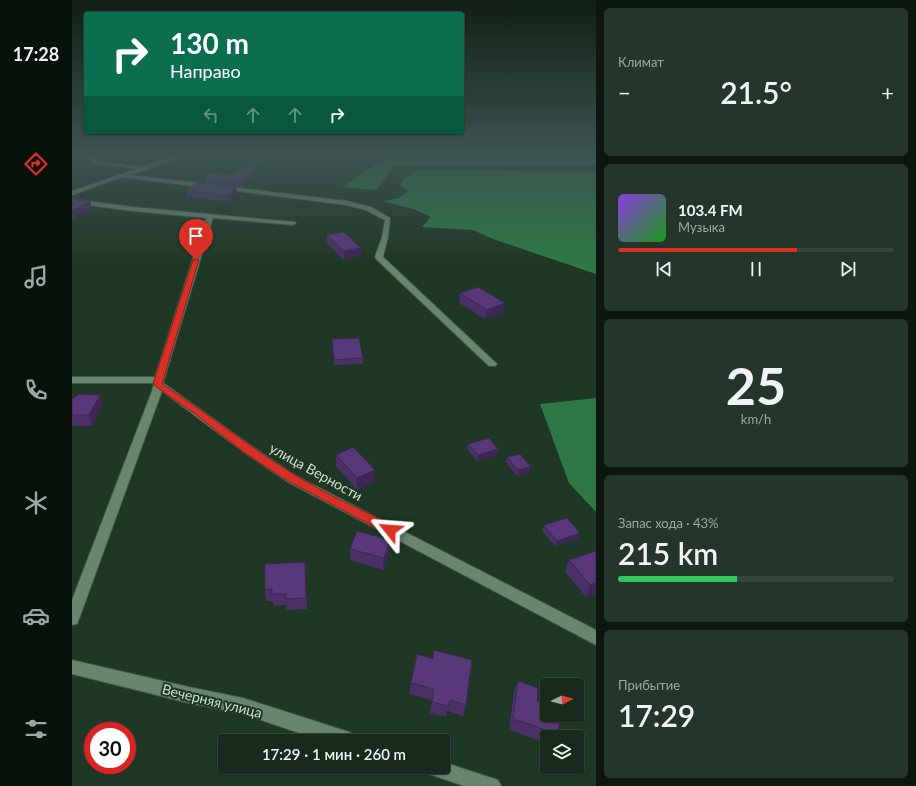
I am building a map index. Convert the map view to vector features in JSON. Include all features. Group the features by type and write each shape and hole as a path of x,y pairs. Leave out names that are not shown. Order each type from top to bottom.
{"street":[{"path":"72,193 85,189"},
{"path":"223,189 360,206 379,212 388,219 385,237 379,257 492,364"},
{"path":"72,201 133,209 293,223"},
{"path":"72,618 157,391 158,382 210,216"},
{"path":"72,380 158,382"},
{"name":"улица Верности","path":"158,382 249,450 292,479 503,588 596,638"},
{"name":"Вечерняя улица","path":"72,667 189,695 243,706 328,734"},
{"path":"450,773 492,786"}],"green space":[{"path":"361,189 377,189 376,190"},
{"path":"404,189 596,189 596,274 493,239 473,230 422,227 431,217 416,210 383,201 399,198 408,191"},
{"path":"596,398 596,512 569,483 540,404"}],"building":[{"path":"189,189 234,189 228,195 186,191"},
{"path":"72,199 90,201 72,211"},
{"path":"344,232 361,248 344,251 327,235"},
{"path":"478,287 505,303 487,310 460,293"},
{"path":"359,338 363,358 334,360 332,339"},
{"path":"79,394 100,395 89,415 72,415 72,399"},
{"path":"489,438 498,449 478,455 468,444"},
{"path":"353,447 375,470 357,478 336,455"},
{"path":"520,454 531,467 518,470 507,457"},
{"path":"567,518 580,533 557,541 544,525"},
{"path":"357,531 390,540 384,558 350,549"},
{"path":"596,551 596,583 590,585 569,560"},
{"path":"305,562 306,598 286,599 286,594 272,594 272,589 265,590 265,564"},
{"path":"434,650 472,660 466,705 450,700 448,706 432,702 434,689 411,683 417,654 433,659"},
{"path":"518,681 538,688 537,701 540,702 540,722 559,722 558,730 546,730 513,719"}],"route":[{"path":"196,260 158,384 249,450 292,479 390,530"}]}
